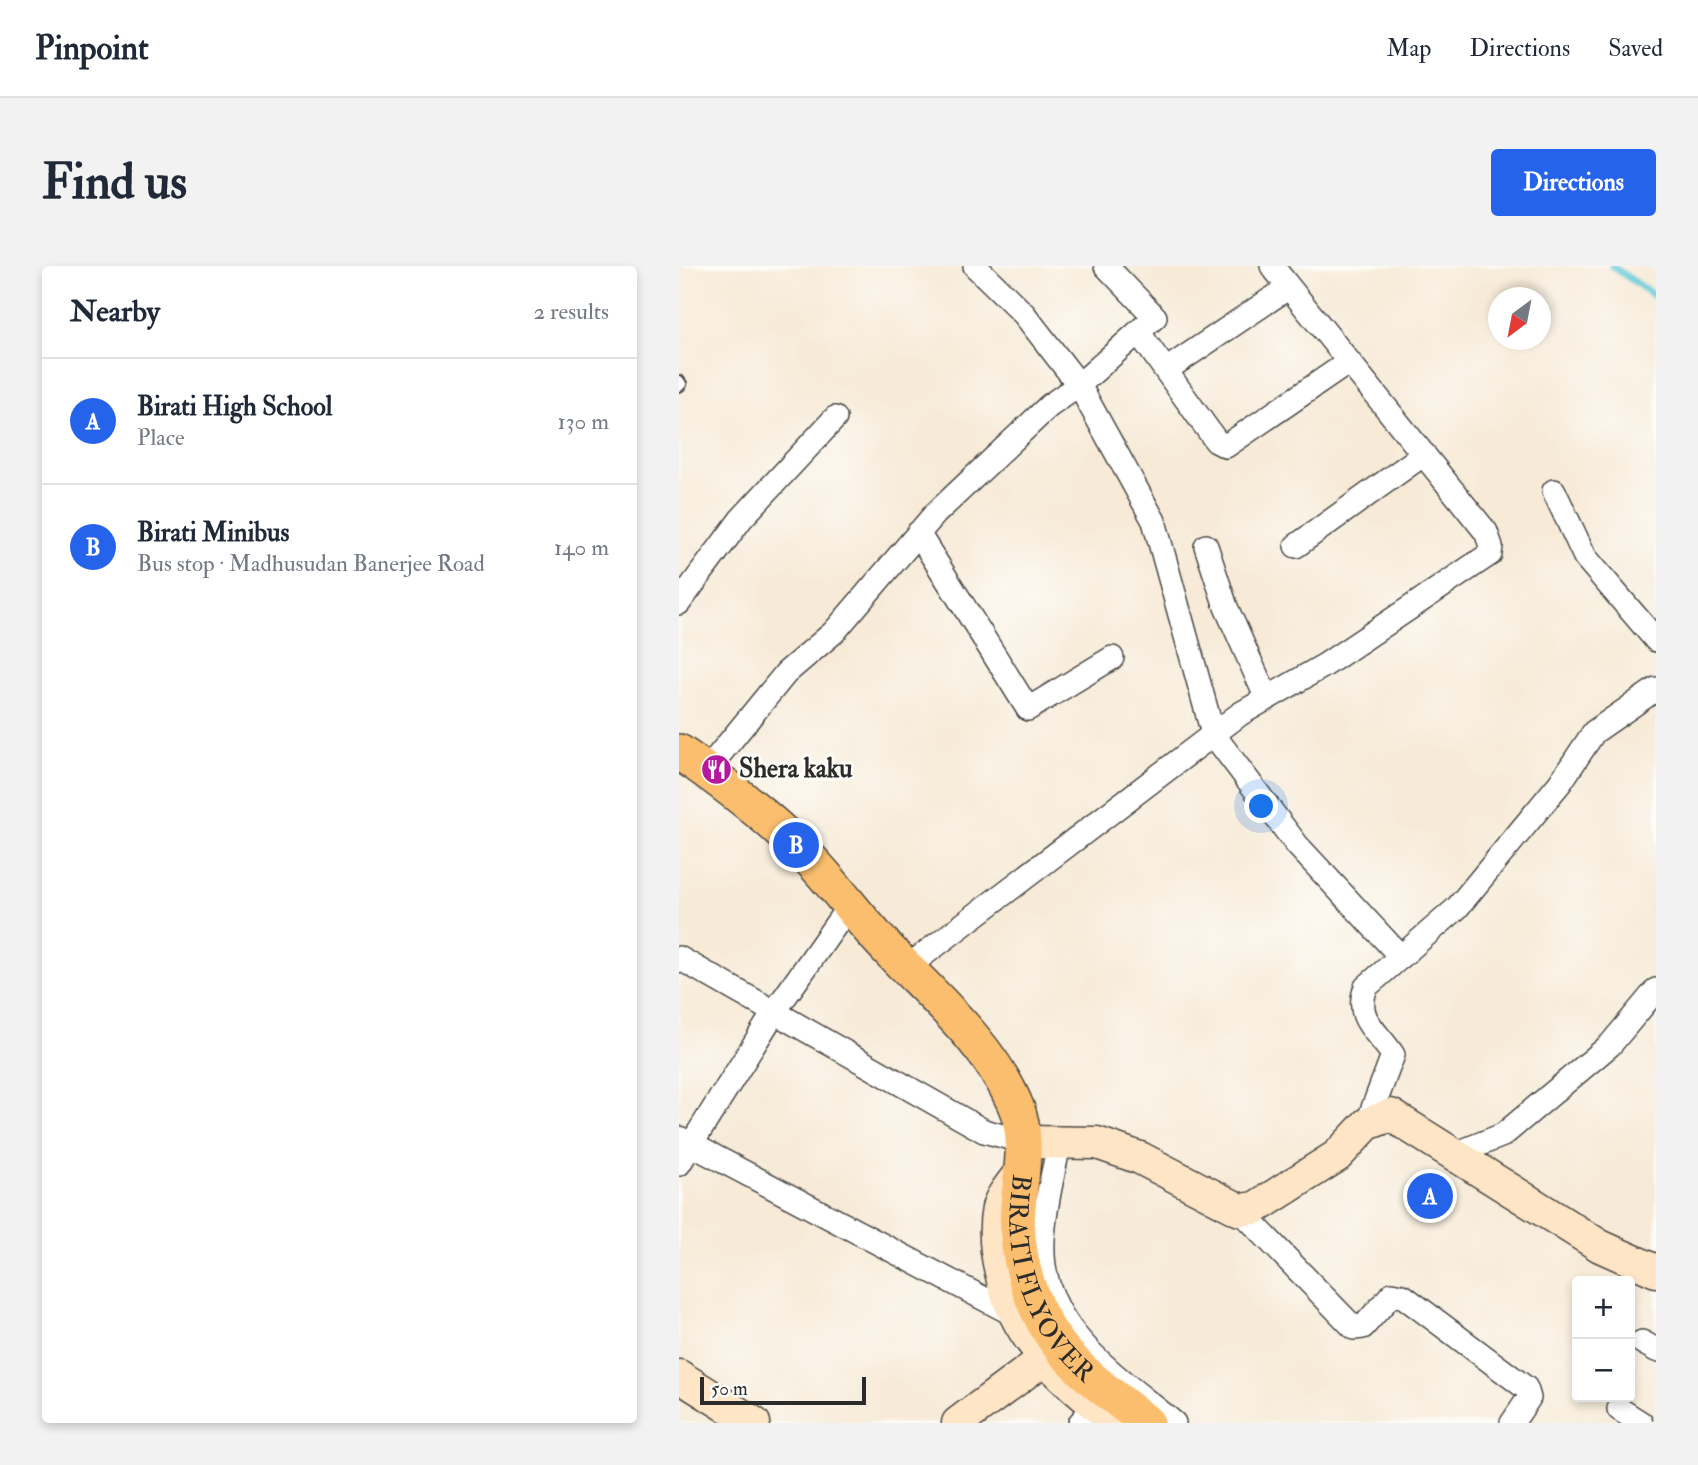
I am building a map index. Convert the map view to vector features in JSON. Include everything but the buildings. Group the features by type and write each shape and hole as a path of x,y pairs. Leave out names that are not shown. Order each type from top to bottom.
{"main road":[{"name":"BIRATI FLYOVER","path":"693,761 779,829 808,857 849,906 955,1017 1007,1089 1019,1113 1023,1157 1018,1210 1020,1255 1025,1278 1050,1331 1069,1357 1147,1423"}],"street":[{"path":"975,266 1024,314 1079,385 1154,521 1213,734 1297,845 1401,957"},
{"path":"693,761 786,673 834,632 918,533 1049,406 1079,385 1155,317 1106,266"},
{"path":"906,968 1213,734 1325,665 1490,554 1491,546 1486,531 1272,266"},
{"path":"1166,370 1289,287"},
{"path":"1139,333 1216,440 1226,446 1349,362"},
{"path":"679,603 741,519 835,418"},
{"path":"1296,546 1424,454"},
{"path":"1554,491 1585,557 1656,639"},
{"path":"918,533 1028,709 1112,658"},
{"path":"1206,546 1235,629 1267,699"},
{"path":"1240,1210 1255,1208 1337,1156 1367,1124 1393,1055 1361,1014 1360,1002 1366,987 1457,908 1560,783 1594,732 1656,689"},
{"path":"849,906 683,1149 1013,1314"},
{"path":"679,958 984,1131 1023,1157"},
{"path":"1455,1154 1503,1135 1611,1045 1656,990"},
{"path":"1367,1124 1391,1115 1600,1246 1656,1271"},
{"path":"1097,1417 1044,1359 1013,1314 997,1256 999,1205 1023,1157 1059,1144 1097,1143 1140,1158 1240,1210 1354,1328 1363,1326 1392,1294 1403,1296 1526,1388 1529,1398 1512,1423"},
{"path":"1059,1144 1043,1239 1044,1269 1051,1295 1059,1314 1080,1343 1174,1423"},
{"path":"958,1423 1044,1359"},
{"path":"679,1376 754,1423"},
{"path":"1619,1409 1641,1423"}],"waterway":[{"path":"1612,266 1656,297"}],"place":[{"name":"Shera kaku","path":"716,769"},
{"name":"Birati Minibus","path":"796,845"},
{"name":"Birati High School","path":"1430,1196"}]}
